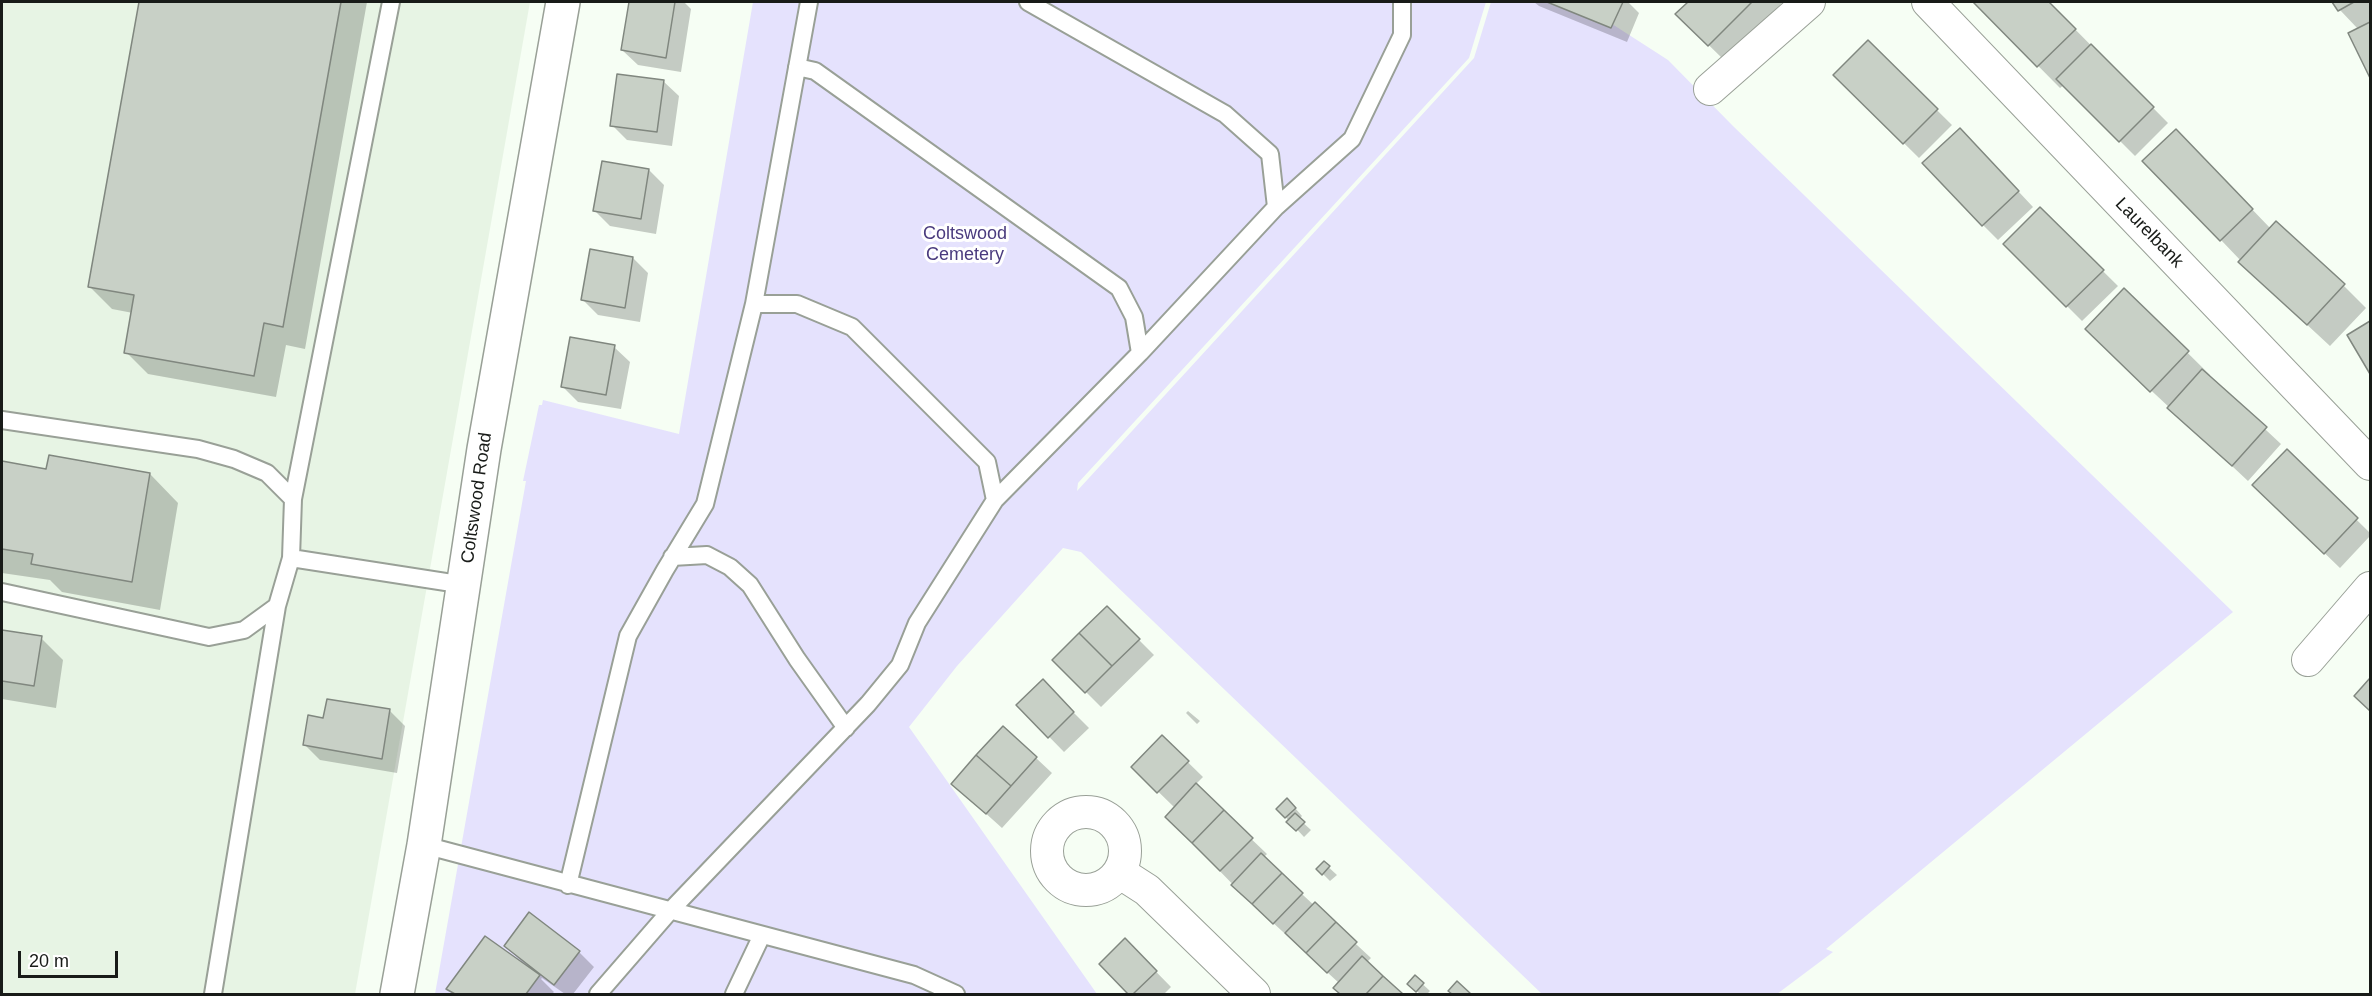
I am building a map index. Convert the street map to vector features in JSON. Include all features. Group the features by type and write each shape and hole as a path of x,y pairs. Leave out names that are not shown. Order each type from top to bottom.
{"main road":[{"name":"Coltswood Road","path":"398,994 424,845 486,438 563,2"}],"street":[{"path":"1710,89 1809,2"},
{"name":"Laurelbank","path":"1928,2 2370,464"},
{"path":"2308,660 2370,588"},
{"path":"1119,872 1147,890 1254,994"}],"lane":[{"path":"213,994 277,606 291,558 293,499 391,2"},
{"path":"568,885 628,636 705,504 754,304 809,2"},
{"path":"1028,2 1225,114 1270,154 1276,207"},
{"path":"598,994 670,911 846,728 900,665 917,623 995,500 1140,353 1276,207 1352,139 1402,35 1402,2"},
{"path":"797,67 815,71 1119,288 1134,317 1140,353"},
{"path":"754,304 797,304 852,327 987,462 995,500"},
{"path":"2,420 198,449 234,459 267,473 293,499"},
{"path":"672,557 707,555 730,567 750,585 846,728"},
{"path":"291,558 465,585"},
{"path":"2,592 209,637 244,630 277,606"},
{"path":"424,845 914,975 956,994"},
{"path":"734,994 762,935"}],"shaded area":[{"path":"2,2 530,2 355,994 2,994"}],"green space":[{"name":"Coltswood Cemetery","path":"753,2 1486,2 1469,58 1078,483 1077,491 1474,58 1491,2 1578,2 1668,60 2233,612 1826,949 1833,952 1777,994 1542,994 1081,552 1063,548 957,666 909,727 1097,994 435,994 526,481 523,481 539,405 542,405 543,400 679,434"}],"building":[{"path":"139,2 341,2 283,327 264,323 254,376 124,353 134,295 88,287"},
{"path":"629,2 675,2 666,58 621,50"},
{"path":"1547,2 1623,2 1611,28"},
{"path":"1688,2 1752,2 1708,46 1675,14"},
{"path":"1973,2 2049,2 2076,29 2037,67"},
{"path":"2332,2 2354,2 2338,11"},
{"path":"2370,22 2370,78 2348,33"},
{"path":"1868,40 1938,109 1903,144 1833,75"},
{"path":"2091,44 2154,107 2119,142 2056,79"},
{"path":"617,74 664,80 657,132 610,126"},
{"path":"1960,128 2019,191 1982,226 1922,163"},
{"path":"2176,129 2253,209 2220,241 2142,161"},
{"path":"602,161 649,169 641,219 593,211"},
{"path":"2040,207 2104,270 2066,307 2003,244"},
{"path":"2276,221 2345,284 2307,325 2238,262"},
{"path":"590,249 633,257 625,308 581,300"},
{"path":"2124,288 2189,351 2150,392 2085,329"},
{"path":"2370,321 2370,374 2347,335"},
{"path":"570,337 615,345 606,395 561,387"},
{"path":"2202,369 2267,427 2232,466 2167,408"},
{"path":"2287,449 2358,518 2324,554 2252,485"},
{"path":"49,455 150,473 132,582 31,564 33,554 2,549 2,461 46,469"},
{"path":"1107,606 1140,639 1112,666 1079,633"},
{"path":"2,630 42,636 34,686 2,681"},
{"path":"1079,633 1112,666 1085,693 1052,660"},
{"path":"2370,678 2370,711 2354,696"},
{"path":"1043,679 1074,712 1048,738 1016,705"},
{"path":"327,699 390,709 382,759 303,745 308,715 323,718"},
{"path":"1003,726 1037,757 1011,786 976,755"},
{"path":"1162,735 1189,761 1157,793 1131,767"},
{"path":"976,755 1011,786 986,814 951,784"},
{"path":"1196,783 1224,810 1192,843 1165,817"},
{"path":"1287,798 1296,808 1285,818 1276,809"},
{"path":"1224,810 1253,838 1220,871 1192,843"},
{"path":"1295,813 1305,822 1296,831 1286,822"},
{"path":"1261,853 1282,873 1252,904 1231,885"},
{"path":"1324,861 1330,866 1322,875 1316,869"},
{"path":"1282,873 1303,893 1273,924 1252,904"},
{"path":"1315,902 1336,922 1306,953 1285,933"},
{"path":"529,912 580,951 554,985 504,946"},
{"path":"1336,922 1357,942 1327,973 1306,953"},
{"path":"485,936 540,975 526,994 455,994 446,989"},
{"path":"1125,938 1157,971 1133,994 1128,994 1099,964"},
{"path":"1362,956 1383,976 1366,994 1340,994 1333,988"},
{"path":"1415,975 1424,983 1416,992 1407,984"},
{"path":"1383,976 1403,994 1366,994"},
{"path":"1457,981 1471,994 1452,994 1448,991"}]}
